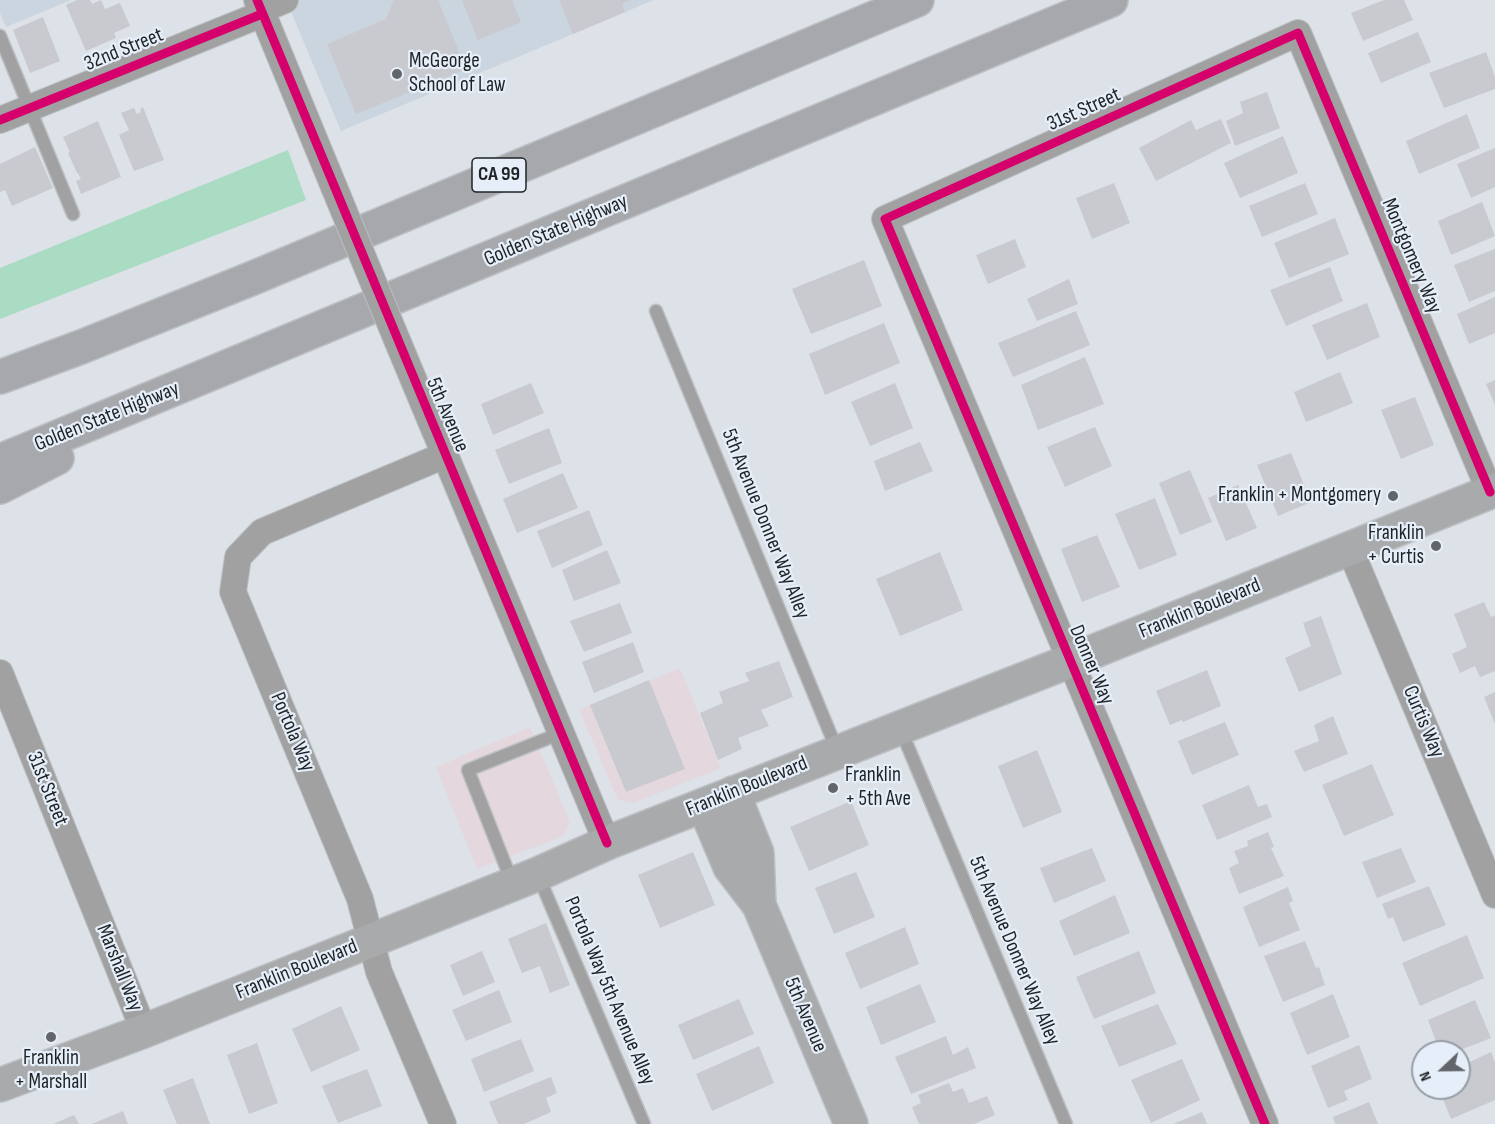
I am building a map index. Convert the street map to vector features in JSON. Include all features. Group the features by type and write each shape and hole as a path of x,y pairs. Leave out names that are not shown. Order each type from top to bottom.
{"highway":[{"name":"CA 99","path":"81,347 253,278 917,0"},
{"name":"Golden State Highway","path":"0,461 1111,0"},
{"path":"0,487 284,344"},
{"path":"0,377 81,347"},
{"path":"0,381 81,347"}],"main road":[{"name":"Franklin Boulevard","path":"0,1085 144,1031 607,843 1070,661 1493,491"},
{"name":"5th Avenue","path":"719,799 730,867 759,905 851,1124"}],"street":[{"name":"32nd Street","path":"0,120 260,8 285,0"},
{"name":"5th Avenue","path":"260,8 607,843"},
{"name":"31st Street","path":"885,219 1298,33"},
{"name":"Montgomery Way","path":"1298,33 1493,491"},
{"name":"Donner Way","path":"885,219 1265,1124"},
{"name":"Portola Way","path":"443,1124 380,972 360,899 233,592 238,557 262,532 445,455"},
{"name":"Curtis Way","path":"1350,549 1495,895"},
{"name":"31st Street","path":"0,673 93,906"},
{"name":"Marshall Way","path":"93,906 144,1031"}],"lane":[{"path":"0,36 73,214"},
{"name":"5th Avenue Donner Way Alley","path":"656,311 837,752"},
{"name":"5th Avenue Donner Way Alley","path":"899,727 1066,1124"},
{"name":"Portola Way 5th Avenue Alley","path":"561,733 468,770 525,878 644,1124"}],"shaded area":[{"path":"0,0 71,0 6,27 0,13"},
{"name":"McGeorge School of Law","path":"286,0 654,0 341,131"},
{"path":"680,668 721,768 633,803 618,800 579,710"},
{"path":"530,727 570,822 564,836 477,869 436,767"}],"green space":[{"path":"288,150 306,200 0,319 0,268"}],"building":[{"path":"77,0 90,0 92,4 101,0 105,9 120,3 130,26 114,33 116,38 86,51 66,5"},
{"path":"394,0 438,0 466,69 356,114 327,44 386,19"},
{"path":"462,0 512,0 521,22 478,40"},
{"path":"559,0 631,0 622,4 625,12 573,34"},
{"path":"1384,0 1404,0 1413,20 1363,41 1351,13"},
{"path":"43,17 60,61 30,73 13,30"},
{"path":"1418,32 1431,62 1381,83 1368,53"},
{"path":"1486,52 1495,77 1495,89 1444,108 1429,73"},
{"path":"1267,92 1280,128 1235,146 1226,121 1243,113 1240,102"},
{"path":"143,107 164,160 134,171 119,135 129,130 121,113 134,108 137,114"},
{"path":"1467,114 1480,148 1419,174 1406,141"},
{"path":"1221,119 1231,143 1156,181 1139,148 1191,120 1196,130"},
{"path":"98,121 121,177 81,194 76,181 81,179 63,137"},
{"path":"1283,136 1298,173 1240,198 1224,163"},
{"path":"35,147 53,188 12,206 5,190 0,192 0,164"},
{"path":"1495,148 1495,187 1471,198 1457,164"},
{"path":"1114,183 1130,223 1092,239 1076,198"},
{"path":"1305,183 1318,214 1262,237 1249,206"},
{"path":"1482,202 1495,236 1451,255 1438,221"},
{"path":"1335,218 1349,254 1289,278 1274,243"},
{"path":"1015,239 1026,267 988,284 976,255"},
{"path":"1495,249 1495,291 1469,302 1454,265"},
{"path":"864,260 882,306 811,334 792,289"},
{"path":"1330,267 1343,301 1286,326 1270,290"},
{"path":"1069,279 1078,304 1037,321 1027,299"},
{"path":"1495,297 1495,333 1469,344 1457,314"},
{"path":"1367,303 1380,337 1327,360 1312,325"},
{"path":"1076,311 1090,345 1013,377 998,343"},
{"path":"884,323 900,363 825,395 809,354"},
{"path":"1085,357 1104,404 1038,430 1021,385"},
{"path":"1340,372 1353,403 1306,422 1294,392"},
{"path":"1495,380 1495,405 1486,384"},
{"path":"531,383 544,413 493,435 481,404"},
{"path":"895,383 913,428 870,446 851,402"},
{"path":"1415,397 1434,445 1401,459 1381,410"},
{"path":"1095,427 1112,466 1065,487 1047,447"},
{"path":"549,428 562,463 509,484 495,450"},
{"path":"920,442 933,471 885,491 874,461"},
{"path":"1291,453 1311,502 1278,516 1257,465"},
{"path":"1190,470 1212,522 1180,535 1159,483"},
{"path":"563,473 578,508 517,533 503,499"},
{"path":"1238,485 1257,528 1226,541 1208,498"},
{"path":"1155,498 1177,555 1139,570 1115,514"},
{"path":"589,510 603,545 552,568 537,531"},
{"path":"1097,535 1120,587 1082,602 1061,549"},
{"path":"607,550 621,583 574,601 562,570"},
{"path":"940,552 963,610 900,636 876,579"},
{"path":"1484,602 1491,617 1495,615 1495,671 1480,677 1475,666 1460,673 1452,654 1467,647 1454,614"},
{"path":"620,603 632,633 584,652 570,621"},
{"path":"1321,616 1342,674 1299,692 1285,658 1311,646 1303,623"},
{"path":"633,642 644,672 594,693 582,662"},
{"path":"779,661 793,697 761,710 769,726 738,738 742,749 718,760 700,713 723,703 719,692 749,681 745,673"},
{"path":"1207,670 1221,706 1170,725 1156,691"},
{"path":"649,680 685,769 626,792 590,705"},
{"path":"1495,692 1495,724 1484,697"},
{"path":"1333,716 1348,754 1304,772 1294,751 1319,741 1314,725"},
{"path":"1225,722 1239,755 1192,775 1178,741"},
{"path":"1037,750 1062,812 1023,828 998,766"},
{"path":"1372,764 1394,815 1344,836 1322,785"},
{"path":"1249,785 1258,807 1267,804 1272,817 1217,840 1202,805"},
{"path":"851,801 869,845 809,871 790,827"},
{"path":"1268,832 1274,847 1271,848 1284,876 1239,894 1229,868 1239,863 1234,851 1248,846 1247,841"},
{"path":"1092,848 1106,881 1054,903 1040,868"},
{"path":"1401,848 1416,882 1377,898 1362,862"},
{"path":"693,852 715,905 660,928 638,875"},
{"path":"856,872 875,917 834,934 815,888"},
{"path":"1429,886 1446,925 1403,942 1393,917 1388,919 1382,904"},
{"path":"1288,887 1293,901 1289,903 1300,930 1259,947 1243,907"},
{"path":"1115,895 1130,933 1074,956 1059,921"},
{"path":"546,923 570,985 550,993 540,966 522,973 508,939"},
{"path":"905,927 919,964 860,989 845,953"},
{"path":"1467,935 1484,978 1420,1006 1402,963"},
{"path":"1305,941 1316,968 1319,967 1325,985 1283,1002 1264,956"},
{"path":"482,951 495,982 463,996 450,965"},
{"path":"1139,951 1156,993 1094,1019 1076,977"},
{"path":"920,984 936,1022 881,1045 866,1007"},
{"path":"499,990 512,1022 466,1041 452,1010"},
{"path":"1333,994 1350,1037 1307,1055 1290,1013"},
{"path":"739,999 754,1034 693,1060 678,1025"},
{"path":"1475,1000 1491,1038 1471,1046 1471,1040 1436,1040 1428,1020"},
{"path":"1158,1004 1177,1044 1119,1067 1101,1026"},
{"path":"341,1006 360,1050 311,1072 292,1029"},
{"path":"946,1036 953,1055 968,1047 976,1068 911,1094 895,1057"},
{"path":"521,1039 534,1071 484,1092 471,1059"},
{"path":"257,1043 278,1103 249,1114 227,1055"},
{"path":"1359,1045 1372,1079 1344,1091 1348,1100 1328,1108 1311,1066"},
{"path":"759,1046 774,1083 712,1111 696,1074"},
{"path":"1491,1052 1495,1062 1495,1100 1451,1119 1443,1100 1471,1100 1471,1061"},
{"path":"1182,1059 1200,1100 1151,1123 1131,1080"},
{"path":"367,1069 382,1106 338,1123 322,1086"},
{"path":"551,1077 557,1093 546,1098 551,1112 524,1124 498,1124 489,1102"},
{"path":"193,1078 210,1124 177,1124 163,1090"},
{"path":"949,1083 953,1092 963,1088 969,1103 987,1096 995,1115 974,1124 919,1124 912,1107 921,1103 918,1095"},
{"path":"1369,1102 1378,1124 1335,1124 1333,1117"},
{"path":"123,1111 128,1124 92,1124"},
{"path":"1202,1112 1207,1124 1173,1124"},
{"path":"74,1115 79,1124 53,1124"}],"cycle path":[{"path":"257,0 607,843"},
{"path":"0,120 262,14"},
{"path":"1265,1124 885,219 1298,33 1490,492"}],"place":[{"name":"McGeorge School of Law","path":"397,74"},
{"name":"Franklin + Montgomery","path":"1393,496"},
{"name":"Franklin + Curtis","path":"1436,546"},
{"name":"Franklin + 5th Ave","path":"833,788"},
{"name":"Franklin + Marshall","path":"51,1037"}]}
